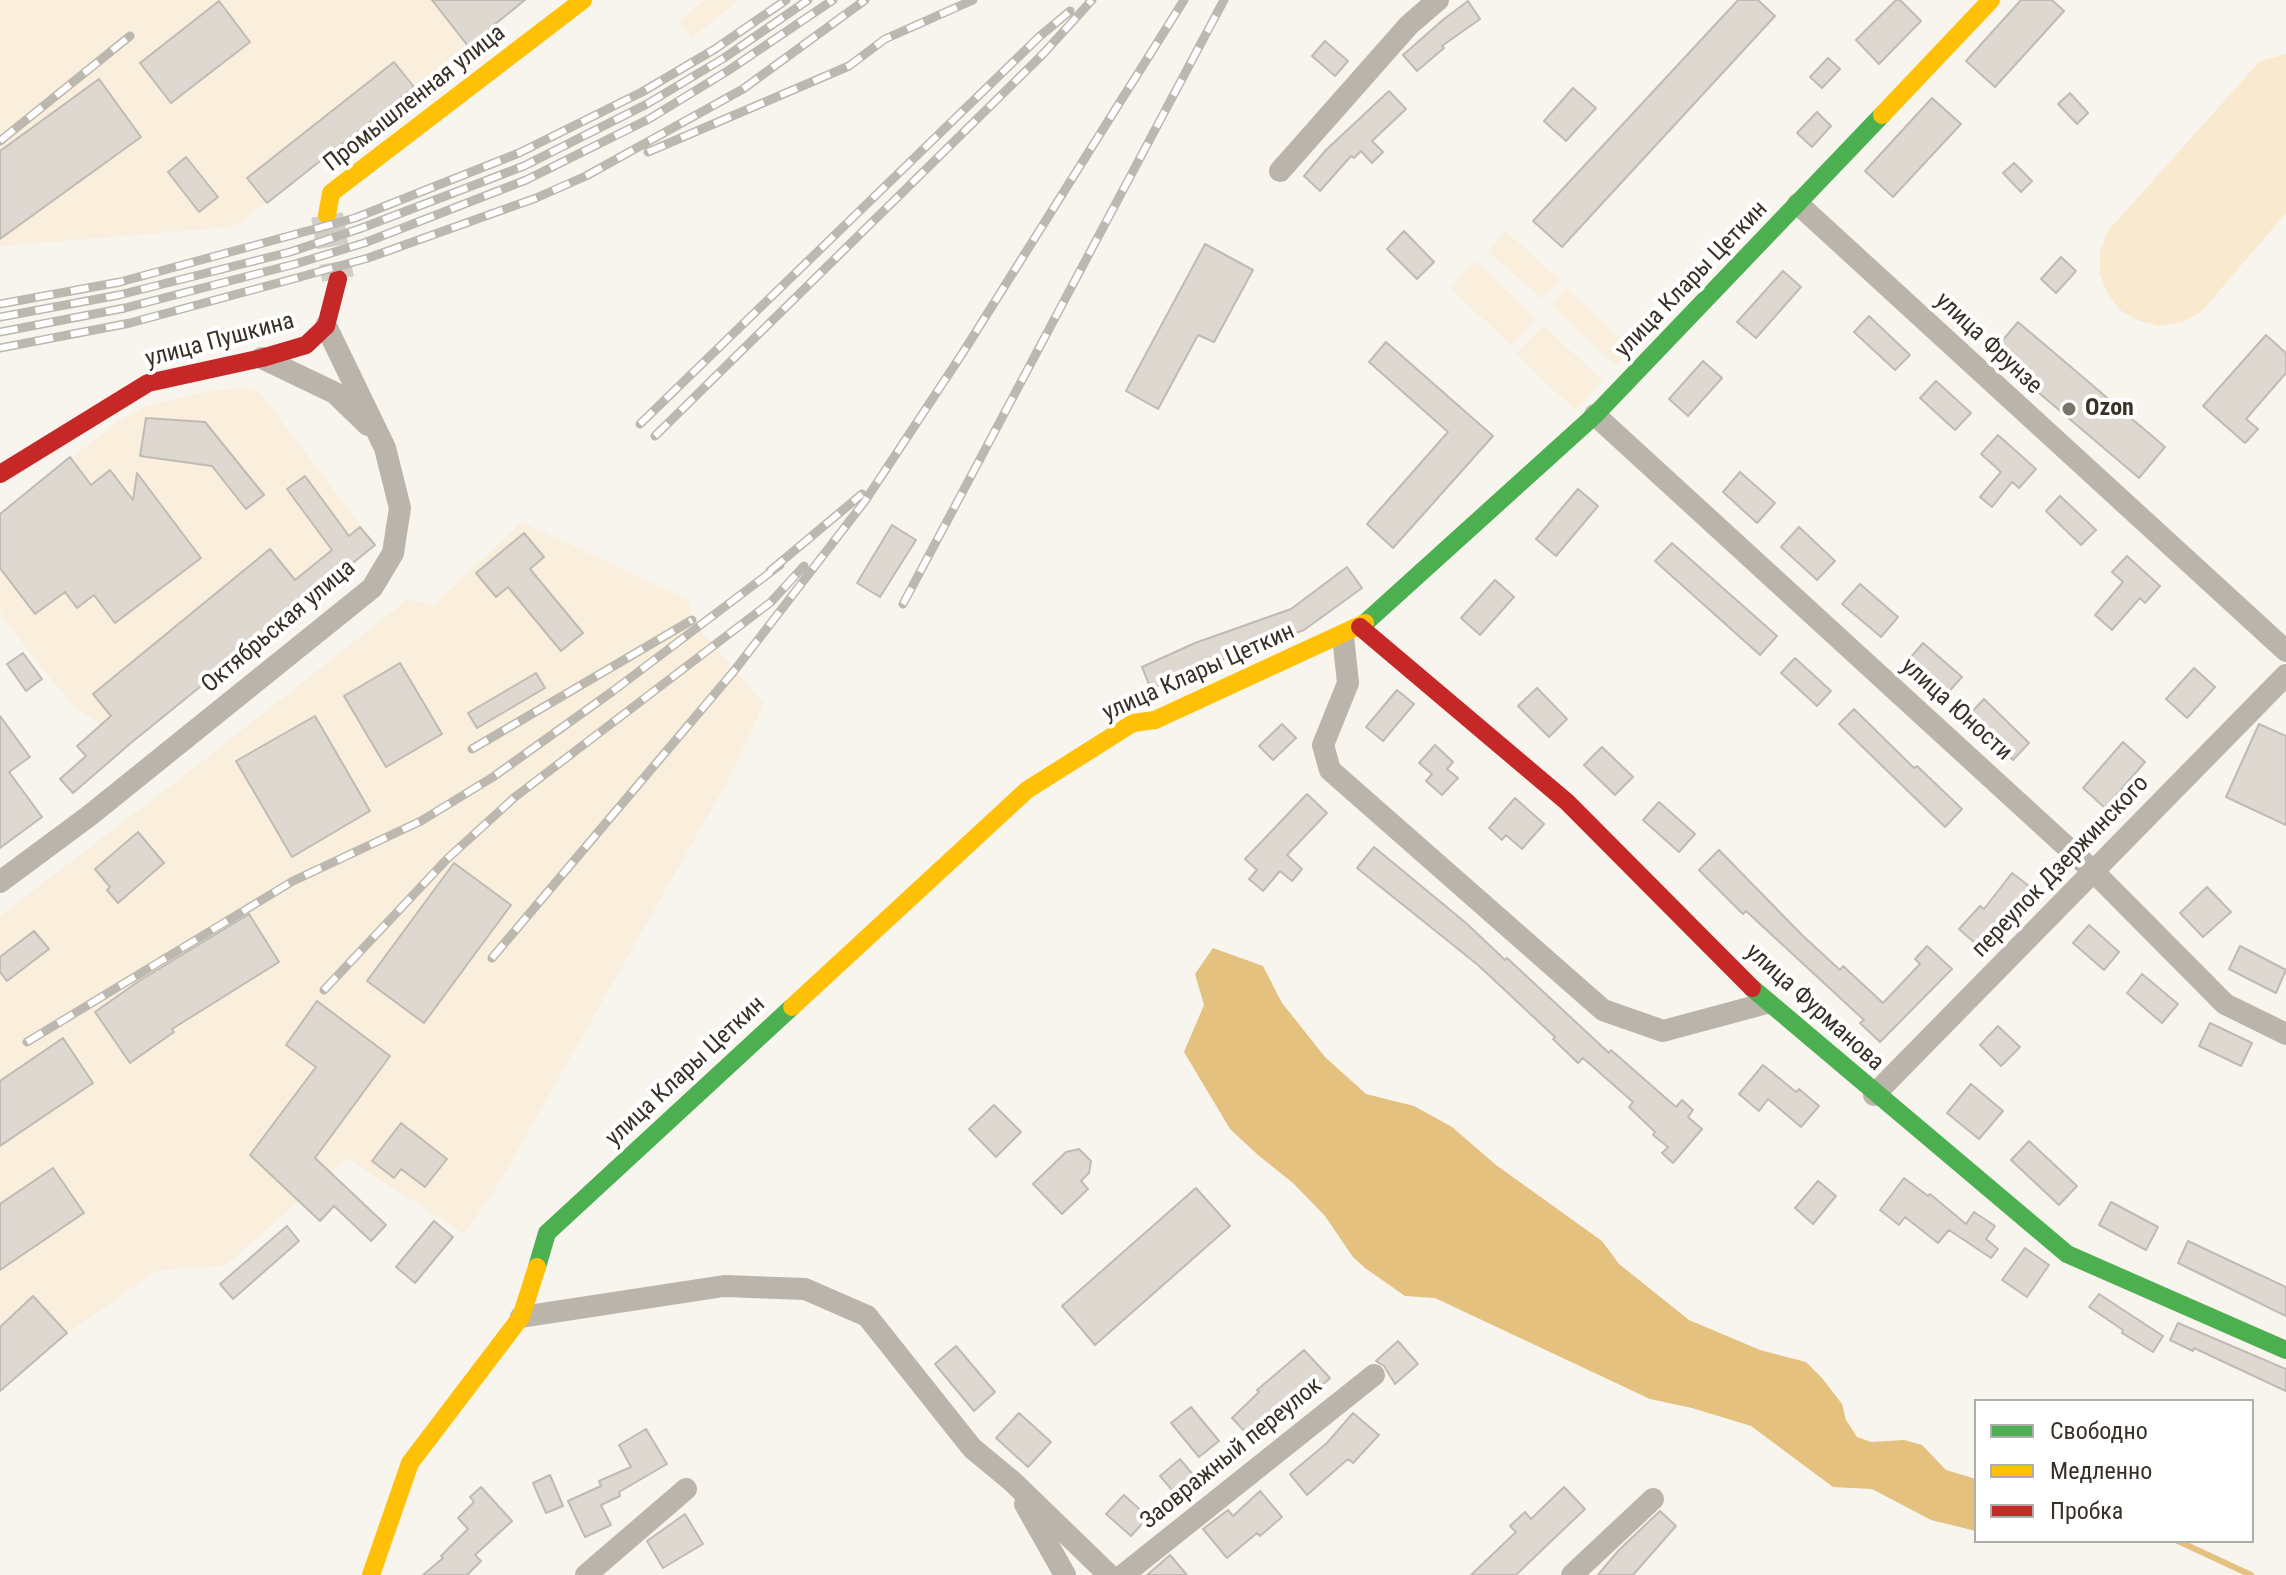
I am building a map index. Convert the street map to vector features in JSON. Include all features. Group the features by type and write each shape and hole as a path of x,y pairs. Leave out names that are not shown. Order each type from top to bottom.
{"street":[{"name":"Промышленная улица","path":"327,215 331,193 583,0"},
{"path":"1280,171 1409,25 1438,0"},
{"name":"улица Клары Цеткин","path":"371,1575 410,1463 521,1317 547,1233 1027,790 1133,723 1155,720 1352,631 1595,415 1991,0"},
{"name":"улица Фрунзе","path":"1798,204 2286,651"},
{"name":"улица Пушкина","path":"0,474 148,383 306,345 326,326 338,279"},
{"name":"Октябрьская улица","path":"0,882 89,816 372,588 393,553 400,508 385,448 326,326"},
{"path":"262,358 335,393 365,421 385,448"},
{"name":"улица Юности","path":"1595,415 2093,871 2225,1004 2286,1034"},
{"path":"1352,631 1348,683 1323,745 1330,770 1603,1010 1663,1031 1767,1003"},
{"name":"улица Фурманова","path":"1352,631 1567,802 1767,1003 2067,1254 2286,1350"},
{"name":"переулок Дзержинского","path":"1874,1095 2286,675"},
{"path":"521,1317 724,1286 805,1289 867,1316 972,1448 1013,1482 1109,1575"},
{"name":"Заовражный переулок","path":"1123,1575 1374,1375"},
{"path":"1013,1482 1065,1575"},
{"path":"590,1574 686,1489"},
{"path":"1572,1575 1653,1499"}],"shaded area":[{"path":"0,0 525,0 267,203 232,227 0,246"},
{"path":"705,0 739,0 692,37 679,21"},
{"path":"2286,54 2286,213 2201,312 2182,322 2160,326 2139,321 2120,310 2107,293 2100,274 2100,252 2107,232 2260,61"},
{"path":"1506,231 1559,280 1542,299 1488,251"},
{"path":"1475,261 1536,318 1511,345 1450,288"},
{"path":"1566,288 1631,350 1616,366 1551,304"},
{"path":"1543,325 1603,381 1575,410 1516,354"},
{"path":"246,387 261,394 375,545 133,743 76,708 3,617 0,610 0,514 119,421 145,407 197,393"},
{"path":"522,522 690,601 691,620 764,704 728,780 495,1190 464,1234 347,1158 225,1266 158,1270 67,1333 0,1391 0,916 407,600 434,605"},
{"path":"1213,948 1263,966 1282,1003 1325,1057 1366,1094 1414,1106 1452,1127 1496,1165 1602,1241 1619,1264 1689,1320 1760,1350 1806,1362 1842,1404 1846,1420 1857,1437 1871,1442 1904,1440 1922,1445 1946,1470 1974,1478 1974,1531 1931,1520 1872,1489 1833,1487 1751,1426 1650,1399 1435,1298 1405,1296 1365,1268 1353,1257 1325,1216 1293,1183 1230,1129 1184,1052 1204,1005 1195,974"}],"building":[{"path":"432,0 525,0 468,46"},
{"path":"1738,0 1758,0 1775,16 1562,247 1533,221"},
{"path":"1896,0 1900,0 1921,21 1879,64 1856,40"},
{"path":"2021,0 2052,0 2064,11 1995,87 1966,61"},
{"path":"219,1 250,42 171,103 140,63"},
{"path":"1468,1 1480,19 1442,46 1444,48 1417,71 1403,55"},
{"path":"1325,41 1348,61 1335,76 1312,56"},
{"path":"1828,58 1840,69 1822,88 1810,77"},
{"path":"394,62 414,87 267,203 247,178"},
{"path":"99,79 141,137 0,239 0,151"},
{"path":"1573,88 1596,108 1566,141 1544,121"},
{"path":"1389,91 1406,109 1372,141 1383,152 1372,163 1361,151 1354,158 1351,156 1320,191 1304,176 1326,150"},
{"path":"2070,93 2088,113 2077,124 2058,104"},
{"path":"1932,98 1961,124 1893,197 1865,171"},
{"path":"1817,112 1831,126 1812,147 1797,133"},
{"path":"186,157 218,197 199,212 168,172"},
{"path":"2014,163 2032,181 2021,192 2003,173"},
{"path":"1404,231 1434,262 1417,279 1387,249"},
{"path":"1205,244 1253,270 1214,342 1198,335 1158,409 1126,391"},
{"path":"2061,257 2076,271 2056,293 2041,279"},
{"path":"1783,271 1801,287 1756,338 1737,322"},
{"path":"1869,316 1910,355 1895,370 1854,332"},
{"path":"2018,322 2165,447 2139,478 1992,353"},
{"path":"2266,335 2286,353 2286,373 2246,419 2258,429 2245,443 2203,406"},
{"path":"1386,342 1493,436 1393,548 1367,524 1448,432 1369,362"},
{"path":"1703,361 1722,378 1688,416 1669,399"},
{"path":"1936,381 1971,413 1955,430 1920,398"},
{"path":"146,418 205,422 264,495 246,509 212,466 140,456"},
{"path":"1998,435 2036,469 2019,488 2012,482 1992,507 1980,497 2001,472 1981,454"},
{"path":"70,457 91,485 110,470 133,500 137,473 201,558 115,623 94,595 77,608 65,592 35,614 0,568 0,514"},
{"path":"1740,472 1775,503 1757,523 1723,492"},
{"path":"305,476 349,536 360,527 375,545 73,793 60,779 86,756 77,746 111,716 93,694 270,549 295,580 332,550 287,489"},
{"path":"1578,489 1598,506 1556,556 1536,539"},
{"path":"2060,496 2096,530 2081,545 2046,511"},
{"path":"892,525 916,540 880,597 857,583"},
{"path":"1799,527 1835,561 1817,580 1781,547"},
{"path":"524,533 544,557 530,569 583,633 561,651 508,587 496,597 476,573"},
{"path":"1672,543 1777,636 1760,655 1655,561"},
{"path":"2127,556 2160,586 2145,603 2140,598 2112,630 2095,615 2123,582 2112,572"},
{"path":"1347,567 1362,588 1304,630 1151,689 1142,667 1195,643 1291,609"},
{"path":"1495,580 1514,597 1480,635 1461,618"},
{"path":"1860,584 1898,617 1881,637 1842,604"},
{"path":"1923,643 1962,677 1945,696 1906,663"},
{"path":"23,653 42,679 26,691 7,664"},
{"path":"1795,658 1831,691 1817,706 1781,673"},
{"path":"400,663 442,734 386,767 344,696"},
{"path":"2194,668 2215,687 2187,718 2166,699"},
{"path":"536,673 545,688 477,728 468,713"},
{"path":"1537,688 1567,719 1549,737 1518,706"},
{"path":"1397,690 1414,704 1383,741 1366,727"},
{"path":"1984,699 2029,743 2013,760 1968,716"},
{"path":"1854,709 1914,768 1917,766 1962,809 1945,827 1839,724"},
{"path":"0,716 30,757 9,772 42,817 0,848"},
{"path":"315,716 370,811 292,857 236,761"},
{"path":"1282,724 1296,738 1273,760 1259,746"},
{"path":"2259,724 2286,736 2286,825 2226,797"},
{"path":"2123,742 2145,762 2105,808 2083,788"},
{"path":"1435,745 1453,762 1447,769 1458,778 1442,795 1426,781 1432,774 1419,763"},
{"path":"1602,747 1633,777 1615,795 1584,765"},
{"path":"1307,794 1327,813 1287,855 1302,869 1292,881 1280,871 1263,891 1249,879 1257,870 1245,859"},
{"path":"1515,798 1544,824 1522,849 1506,835 1502,840 1489,828"},
{"path":"1659,802 1695,834 1679,852 1643,820"},
{"path":"138,832 164,863 118,903 95,869"},
{"path":"1374,847 1466,923 1505,960 1507,958 1609,1053 1611,1050 1676,1107 1682,1100 1693,1110 1688,1117 1702,1129 1673,1163 1662,1153 1668,1147 1629,1107 1633,1102 1583,1058 1578,1063 1553,1039 1555,1037 1478,965 1357,868"},
{"path":"1719,850 1802,935 1840,970 1843,966 1883,1003 1920,964 1915,959 1927,946 1952,969 1880,1042 1860,1023 1864,1020 1746,911 1743,914 1699,870"},
{"path":"454,863 511,905 424,1023 367,981"},
{"path":"2012,873 2029,886 2010,911 2007,909 1976,944 1959,929 1980,906 1984,909"},
{"path":"2207,887 2231,912 2203,937 2180,913"},
{"path":"249,914 279,962 172,1029 174,1032 130,1063 95,1012 139,981"},
{"path":"2089,925 2119,952 2104,970 2073,943"},
{"path":"34,931 49,949 7,981 0,972 0,957"},
{"path":"2240,946 2286,970 2276,993 2229,969"},
{"path":"2142,974 2178,1004 2162,1023 2127,993"},
{"path":"317,1001 390,1056 315,1158 386,1225 371,1241 334,1206 320,1221 250,1155 316,1067 286,1045"},
{"path":"2210,1023 2252,1043 2241,1066 2199,1046"},
{"path":"1998,1026 2020,1047 2001,1066 1980,1045"},
{"path":"63,1038 93,1083 0,1146 0,1081"},
{"path":"1763,1065 1819,1106 1801,1127 1768,1099 1759,1111 1739,1094"},
{"path":"1971,1084 2003,1111 1979,1139 1947,1113"},
{"path":"994,1105 1021,1132 996,1157 969,1129"},
{"path":"401,1123 447,1159 425,1187 401,1169 394,1178 372,1161"},
{"path":"2029,1141 2077,1186 2059,1205 2011,1160"},
{"path":"1079,1149 1091,1161 1089,1173 1081,1181 1088,1189 1062,1214 1033,1184 1066,1152"},
{"path":"53,1168 84,1213 0,1270 0,1204"},
{"path":"1904,1178 1928,1196 1930,1194 1966,1224 1974,1212 1995,1226 1986,1239 1998,1249 1991,1258 1949,1230 1938,1243 1905,1217 1899,1225 1880,1210"},
{"path":"1818,1181 1836,1196 1813,1224 1795,1208"},
{"path":"1196,1188 1230,1226 1095,1345 1062,1306"},
{"path":"2111,1202 2158,1227 2146,1250 2099,1225"},
{"path":"434,1221 453,1237 415,1283 396,1267"},
{"path":"287,1226 299,1241 233,1299 220,1284"},
{"path":"2188,1241 2286,1287 2286,1316 2178,1263"},
{"path":"2025,1248 2049,1265 2027,1297 2002,1280"},
{"path":"2099,1294 2163,1336 2153,1352 2089,1307"},
{"path":"33,1296 67,1333 0,1391 0,1327"},
{"path":"2178,1323 2286,1369 2286,1391 2170,1340"},
{"path":"1398,1341 1418,1364 1395,1384 1384,1366 1376,1361"},
{"path":"956,1346 995,1392 974,1411 935,1364"},
{"path":"1304,1350 1330,1378 1314,1393 1310,1388 1252,1439 1232,1418 1259,1392 1257,1390"},
{"path":"1191,1407 1219,1441 1199,1457 1171,1423"},
{"path":"1019,1413 1051,1442 1028,1467 996,1438"},
{"path":"1353,1413 1379,1435 1353,1463 1348,1459 1307,1495 1290,1474 1327,1443"},
{"path":"646,1429 667,1464 601,1505 611,1525 585,1537 568,1501 601,1486 599,1481 631,1467 619,1445"},
{"path":"1180,1459 1199,1482 1179,1498 1160,1476"},
{"path":"550,1475 563,1506 546,1513 533,1483"},
{"path":"481,1487 512,1521 475,1555 481,1561 467,1575 423,1575 443,1558 441,1556 468,1529 458,1518 474,1502 470,1497"},
{"path":"1564,1487 1585,1509 1516,1575 1471,1575 1516,1532 1510,1526 1525,1512 1531,1519"},
{"path":"1260,1491 1282,1517 1227,1558 1203,1529 1228,1510 1233,1516"},
{"path":"1124,1495 1148,1517 1131,1536 1106,1514"},
{"path":"1660,1511 1676,1526 1633,1575 1598,1575 1618,1551"},
{"path":"685,1514 703,1544 663,1568 647,1541"},
{"path":"1169,1556 1187,1575 1147,1575"}],"waterway":[{"path":"2182,1543 2251,1575"}],"tunnel":[{"path":"327,215 338,279"}],"railway":[{"path":"0,304 120,282 355,218 519,153 642,92 715,49 786,0"},
{"path":"0,317 119,295 290,252 524,166 647,104 724,58 808,0"},
{"path":"0,332 125,308 295,264 364,243 526,180 649,119 833,0"},
{"path":"0,348 130,323 368,258 536,198 586,176 743,89 865,0"},
{"path":"648,152 849,66 885,39 973,0"},
{"path":"655,436 1044,53 1092,0"},
{"path":"492,958 734,671 865,501 962,354 1184,0"},
{"path":"903,604 1224,0"},
{"path":"640,424 1040,36 1070,11"},
{"path":"0,141 130,36"},
{"path":"770,571 862,494"},
{"path":"27,1042 293,881 421,821 493,777 780,565"},
{"path":"324,990 447,859 515,797 771,602 804,566"},
{"path":"472,749 692,620"}],"traffic: fast":[{"path":"1365,623 1595,415 1882,115"},
{"path":"1752,988 2067,1254 2286,1350"},
{"path":"537,1267 547,1233 792,1007"}],"traffic: slow":[{"path":"327,215 331,193 583,0"},
{"path":"1882,115 1991,0"},
{"path":"792,1007 1027,790 1133,723 1155,720 1365,623"},
{"path":"371,1575 410,1463 521,1317 537,1267"}],"traffic: jam":[{"path":"0,474 148,383 306,345 326,326 338,279"},
{"path":"1360,627 1567,802 1752,988"}],"place":[{"name":"Ozon","path":"2069,409"}]}
